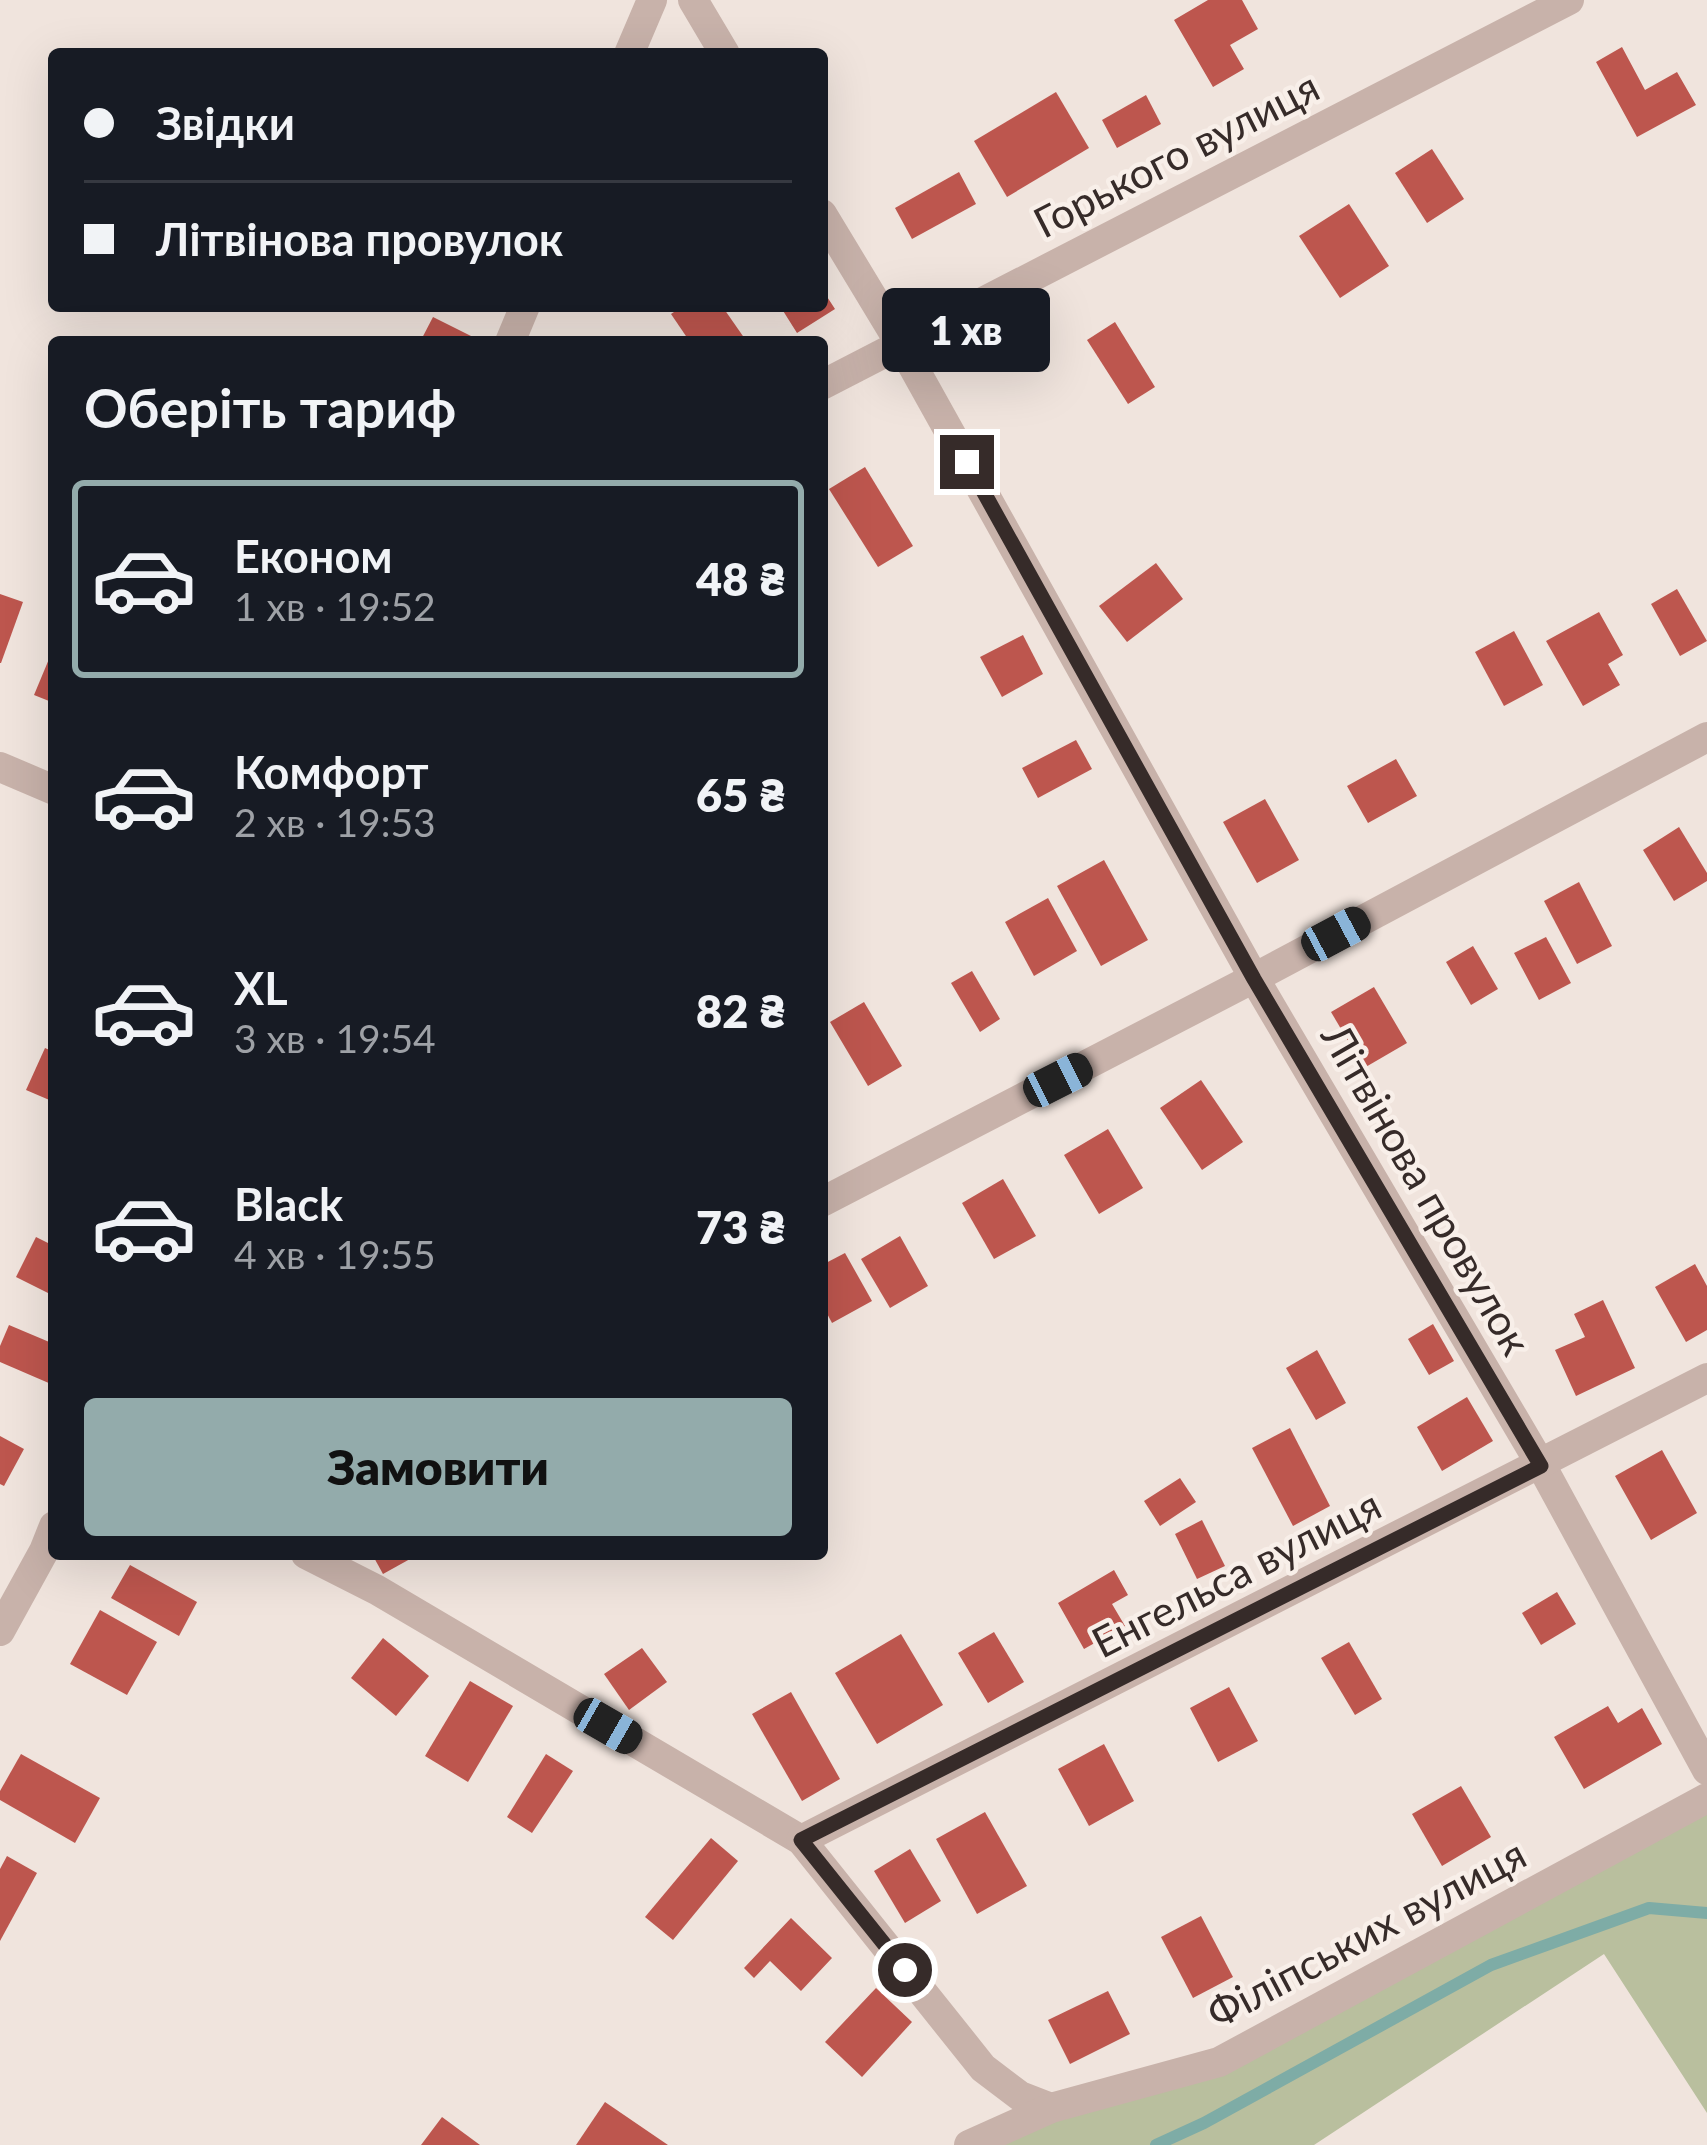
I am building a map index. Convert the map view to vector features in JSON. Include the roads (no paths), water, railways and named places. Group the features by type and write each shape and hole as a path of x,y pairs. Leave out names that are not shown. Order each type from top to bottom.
{"street":[{"path":"632,48 652,0"},
{"path":"692,0 721,48"},
{"name":"Горького вулиця","path":"828,382 1570,0"},
{"name":"Літвінова провулок","path":"828,224 900,343 1254,979 1541,1466 1707,1770"},
{"path":"828,1199 1707,737"},
{"path":"0,767 48,787"},
{"name":"Енгельса вулиця","path":"801,1840 1707,1378"},
{"path":"0,1631 48,1546"},
{"path":"318,1560 801,1840 983,2068 1020,2096 1051,2108"},
{"name":"Філіпських вулиця","path":"968,2145 1051,2108 1220,2062 1707,1798"}],"waterway":[{"path":"1156,2145 1491,1965 1649,1908 1707,1913"}]}
